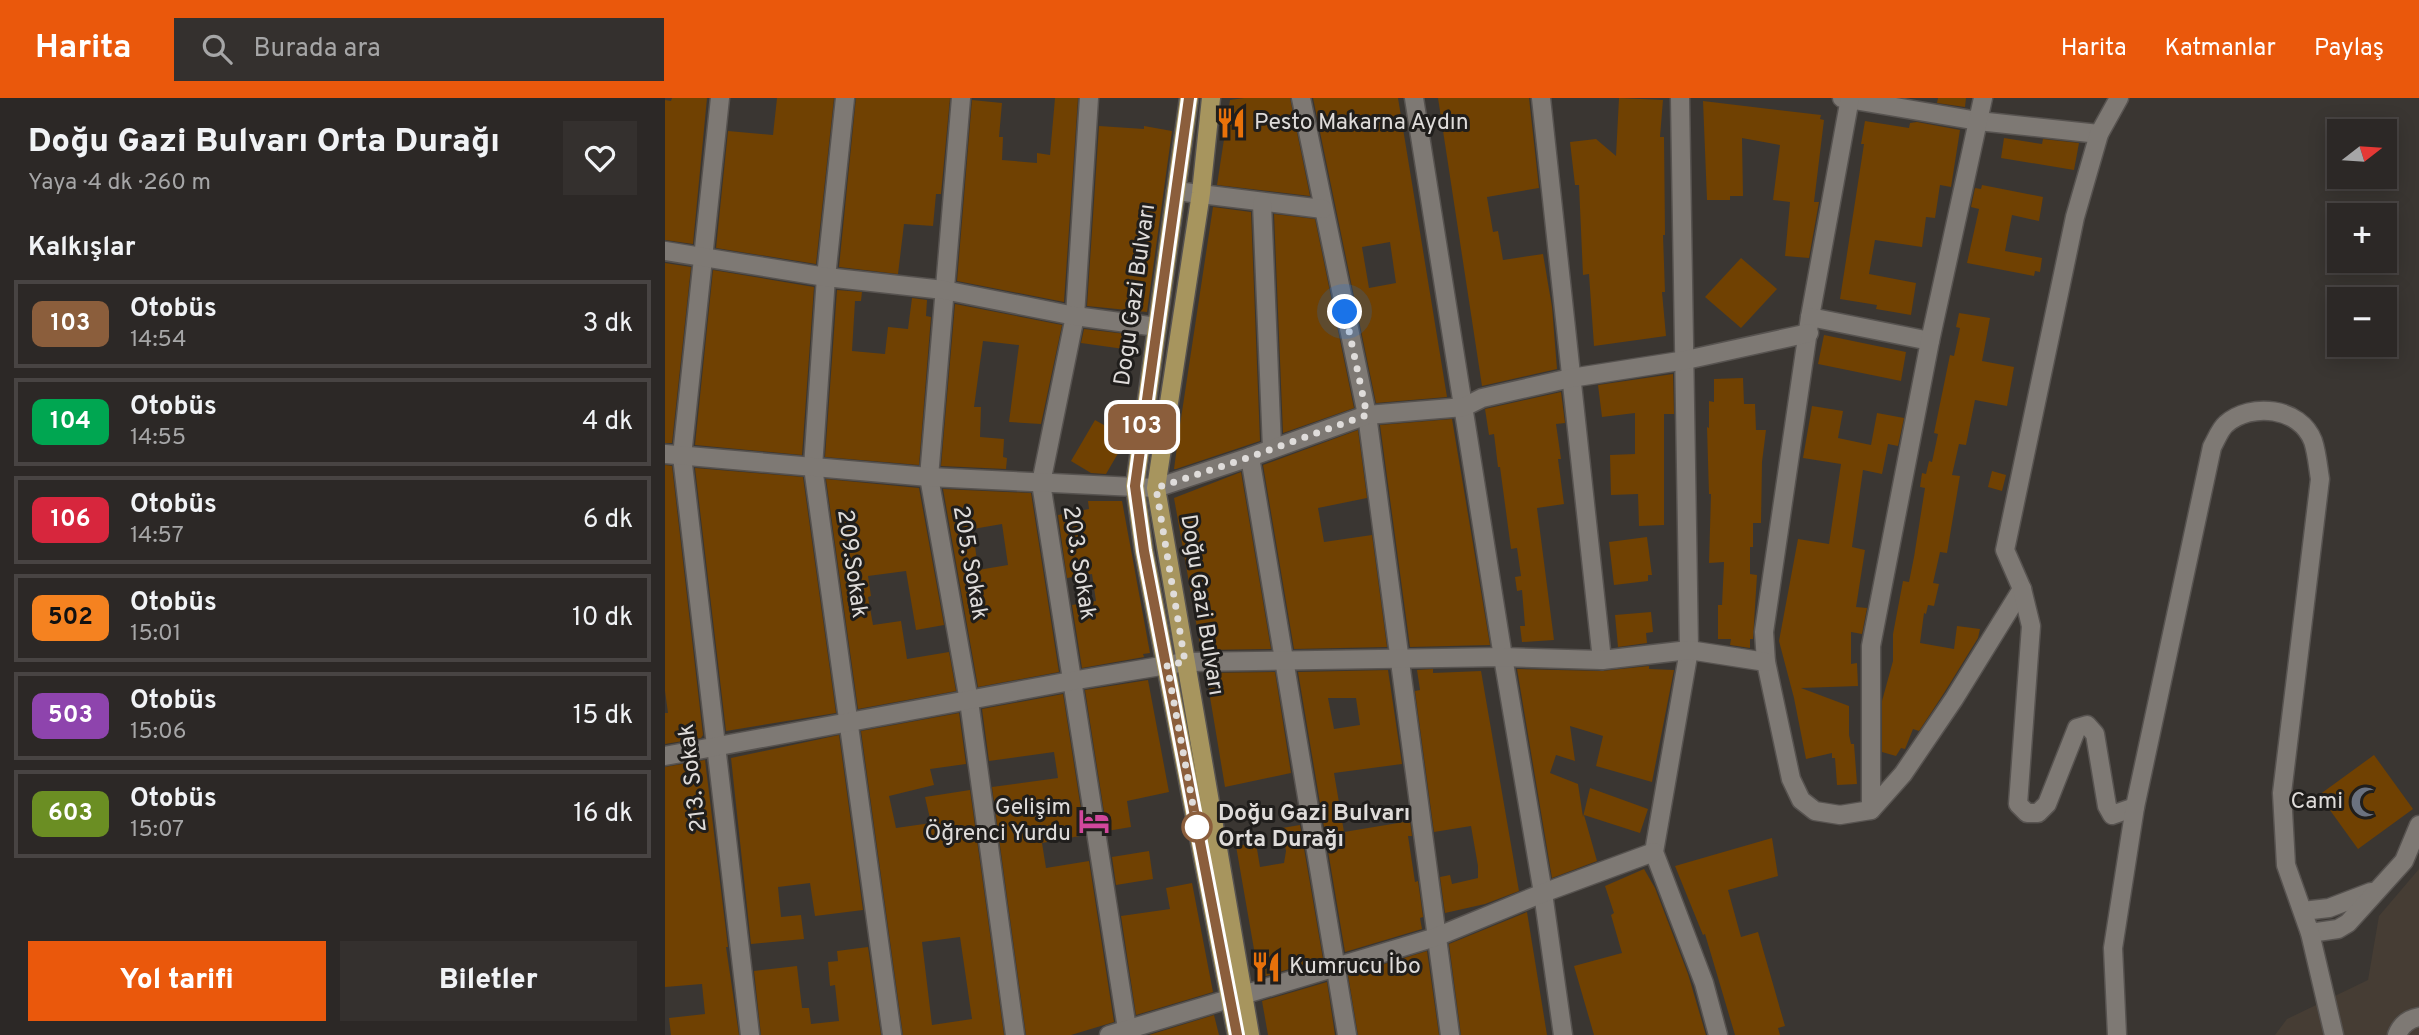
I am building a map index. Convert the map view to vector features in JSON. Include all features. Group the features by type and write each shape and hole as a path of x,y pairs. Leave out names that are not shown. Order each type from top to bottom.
{"main road":[{"name":"Dogu Gazi Bulvarı","path":"1176,664 1144,551 1135,486 1189,98"},
{"name":"Doğu Gazi Bulvarı","path":"1211,98 1201,193 1156,488 1176,664 1236,997 1250,1035"},
{"path":"1236,997 1237,1035"}],"street":[{"name":"213. Sokak","path":"720,98 673,455 715,746 750,1035"},
{"name":"209.Sokak","path":"845,98 826,277 813,467 892,1035"},
{"name":"205. Sokak","path":"961,98 929,477 969,701 1015,1035"},
{"name":"203. Sokak","path":"1089,98 1075,316 1041,483 1121,1033"},
{"path":"1301,98 1367,415 1450,1035"},
{"path":"1414,98 1563,1035"},
{"path":"1541,98 1602,660"},
{"path":"1680,98 1689,650 1654,852 1704,983 1718,1035"},
{"path":"2022,589 1954,699 1903,774 1871,810 1840,815 1815,811 1801,800 1791,779 1766,662 1764,632 1847,98 1978,121 2099,134"},
{"path":"1871,810 1871,646 1930,341 1983,98"},
{"path":"2119,98 2099,134 2075,217 2005,550 2022,589 2031,626 2018,804 2027,813 2038,813 2047,804 2077,728 2087,725 2095,734 2107,806 2112,816 2135,807"},
{"path":"1176,191 1323,209"},
{"path":"1262,203 1272,449"},
{"path":"665,251 826,277 944,290 1075,316 1157,327"},
{"path":"673,455 929,477 1156,488 1367,415 1464,407 1482,398 1571,378 1686,360 1810,325 1930,341"},
{"path":"2117,1035 2113,948 2135,807 2212,447 2225,425 2250,411 2276,411 2298,422 2313,440 2320,479 2282,793 2286,865 2311,933 2335,1035"},
{"path":"1250,457 1347,1035"},
{"path":"665,756 1176,664 1503,657 1602,660 1689,650 1766,662"},
{"path":"2311,933 2338,929 2348,923 2405,861 2419,825"},
{"path":"1121,1033 1436,937 1542,893 1654,852"},
{"path":"2303,911 2329,908 2378,890"},
{"path":"2397,1035 2408,1020 2419,1017"}],"shaded area":[{"path":"2419,869 2419,1035 2275,1035 2287,1019 2368,980 2379,916"}],"building":[{"path":"672,98 707,98 693,244 665,240 665,100 671,101"},
{"path":"777,98 834,98 816,264 716,248 728,131 773,135"},
{"path":"856,98 950,98 941,194 936,194 933,226 904,224 898,274 839,267"},
{"path":"1055,98 1078,98 1064,302 957,281 972,100 1002,103 999,137 1003,137 1002,160 1037,163 1037,153 1050,155"},
{"path":"1290,98 1310,196 1217,185 1230,100"},
{"path":"1313,98 1398,98 1447,397 1376,403","holes":["1390,242 1396,283 1369,288 1362,247"]},
{"path":"1438,98 1529,98 1539,188 1487,197 1493,232 1498,231 1503,260 1543,254 1552,307 1557,369 1482,386"},
{"path":"1619,98 1663,100 1660,137 1664,137 1665,292 1662,292 1666,336 1594,346 1589,274 1583,275 1579,185 1575,185 1570,142 1596,139 1616,156"},
{"path":"1938,98 1966,98 1965,107 1937,103"},
{"path":"1703,101 1821,115 1820,119 1824,120 1814,202 1819,202 1809,258 1785,256 1790,202 1773,200 1780,145 1742,138 1743,196 1730,196 1730,200 1707,200"},
{"path":"1865,121 1909,128 1910,123 1917,122 1960,130 1951,187 1940,185 1935,218 1926,217 1922,247 1875,240 1869,274 1916,283 1911,315 1876,309 1877,305 1840,299 1864,144 1861,144"},
{"path":"1099,126 1144,129 1144,126 1172,131 1147,312 1087,306"},
{"path":"2004,138 2042,144 2043,139 2079,143 2074,170 2001,158"},
{"path":"1982,185 2043,197 2039,221 2012,215 2005,251 2042,258 2040,272 2035,271 2034,276 1967,263 1979,209 1971,207 1975,188 1981,189"},
{"path":"1213,207 1251,212 1260,441 1174,469 1180,425"},
{"path":"1274,214 1315,219 1354,408 1283,433"},
{"path":"1741,258 1777,289 1741,328 1705,297"},
{"path":"665,263 691,267 672,443 665,443"},
{"path":"713,270 814,287 802,455 695,445"},
{"path":"837,290 862,292 861,301 855,301 852,351 885,354 888,327 908,329 912,298 927,300 926,316 931,317 919,465 825,457"},
{"path":"955,304 1062,325 1041,424 1009,422 1019,345 983,341 974,407 981,407 980,437 1004,439 1003,457 1007,458 1006,469 941,466"},
{"path":"1959,313 1990,318 1982,361 2014,367 2007,406 1975,400 1966,445 1959,444 1952,475 1960,476 1947,553 1940,552 1933,583 1939,584 1934,606 1928,605 1926,614 1924,613 1920,643 1954,649 1957,626 1980,629 1978,638 1919,731 1913,729 1905,749 1901,748 1896,756 1882,752 1882,701 1893,661 1893,634 1903,581 1909,582 1914,557 1925,488 1920,487 1922,473 1926,474 1929,461 1932,462 1938,434 1934,433 1950,355 1954,356 1960,328 1956,327"},
{"path":"1084,329 1126,334 1124,349 1081,343"},
{"path":"1824,335 1906,352 1901,381 1818,364"},
{"path":"1673,374 1674,414 1664,414 1664,525 1639,526 1638,494 1611,495 1610,455 1635,454 1635,413 1602,417 1598,385"},
{"path":"1743,378 1744,404 1755,404 1756,430 1766,430 1762,462 1761,523 1753,523 1753,547 1750,547 1750,574 1757,575 1753,639 1750,639 1750,648 1730,645 1731,639 1718,639 1718,605 1722,605 1724,562 1709,563 1709,401 1714,402 1714,379"},
{"path":"1561,392 1565,423 1556,424 1564,504 1537,508 1554,640 1522,642 1520,626 1525,626 1522,590 1517,591 1515,577 1521,576 1517,548 1511,549 1494,434 1489,435 1485,409"},
{"path":"1812,406 1843,411 1838,438 1871,445 1877,413 1904,418 1898,446 1888,444 1882,474 1863,470 1852,547 1865,550 1856,607 1867,608 1862,634 1851,632 1851,664 1857,663 1858,686 1801,688 1849,706 1849,735 1851,744 1854,744 1857,784 1837,785 1835,758 1832,758 1832,753 1806,759 1779,641 1798,539 1829,544 1841,464 1803,458"},
{"path":"1452,419 1490,645 1410,647 1380,425"},
{"path":"1095,420 1127,438 1106,474 1091,473 1071,461"},
{"path":"1358,430 1367,498 1318,508 1324,542 1372,535 1387,647 1294,649 1263,465"},
{"path":"665,465 672,466 703,735 701,738 665,744 665,713 668,713 665,691"},
{"path":"695,468 803,477 836,713 726,731"},
{"path":"1992,471 2006,475 2002,491 1988,487"},
{"path":"1241,472 1271,649 1201,650 1174,498"},
{"path":"826,479 919,488 944,625 916,630 906,571 868,576 871,596 868,597 873,625 901,621 907,659 949,652 956,691 858,709"},
{"path":"943,489 1031,493 1059,672 978,687","holes":["1002,524 1008,565 978,570 973,529"]},
{"path":"1088,501 1122,501 1150,653 1143,654 1144,657 1082,668 1072,605 1096,601 1092,574 1067,578 1058,515 1089,509"},
{"path":"1647,537 1652,575 1648,575 1648,581 1614,585 1609,542"},
{"path":"1651,612 1653,632 1646,633 1647,643 1618,647 1615,615"},
{"path":"1649,666 1649,669 1674,670 1652,782 1596,766 1603,736 1570,726 1575,761 1556,755 1550,773 1578,784 1583,817 1590,788 1648,809 1640,833 1584,815 1597,861 1552,878 1517,669 1602,671"},
{"path":"1433,669 1433,673 1481,671 1519,891 1485,904 1445,913 1440,877 1450,875 1452,884 1478,878 1478,866 1471,826 1434,832 1415,691 1420,690 1417,670"},
{"path":"1388,670 1402,764 1334,773 1344,832 1410,821 1412,836 1408,836 1415,882 1418,881 1422,929 1345,952 1298,672","holes":["1328,698 1356,698 1360,725 1334,729"]},
{"path":"1275,672 1291,773 1225,787 1206,673"},
{"path":"1148,680 1169,792 1127,801 1131,827 1107,831 1085,690"},
{"path":"1063,694 1085,835 1042,843 1046,868 1089,861 1114,1022 1071,1035 1026,1035 992,787 1058,778 1054,752 989,761 982,709"},
{"path":"959,713 966,764 930,769 934,785 889,796 896,828 931,823 925,797 970,790 1004,1035 903,1035 861,731","holes":["960,937 972,1019 932,1025 922,942"]},
{"path":"839,735 863,910 815,916 810,883 778,887 781,917 801,915 804,939 751,944 731,758"},
{"name":"Cami","path":"2374,755 2413,809 2358,849 2319,795"},
{"path":"705,760 726,947 739,1035 671,1035 669,1018 705,1014 702,984 665,987 665,767"},
{"path":"1300,825 1323,959 1259,978 1236,846 1256,843 1260,867 1284,863 1286,851 1282,828"},
{"path":"1772,838 1778,876 1728,890 1741,937 1758,932 1785,1026 1778,1028 1780,1035 1735,1035 1705,934 1703,935 1675,866"},
{"path":"1149,851 1153,879 1116,885 1112,857"},
{"path":"1644,869 1655,888 1688,974 1706,1035 1594,1035 1574,966 1622,953 1605,886"},
{"path":"1192,883 1213,992 1136,1015 1121,916 1170,909 1166,888"},
{"path":"1527,912 1547,1035 1461,1035 1449,944"},
{"path":"868,947 881,1035 761,1035 754,971 797,966 802,1008 809,1008 811,1024 839,1021 835,985 830,986 828,962 838,961 837,951"},
{"path":"1427,951 1439,1035 1358,1035 1348,975"},
{"path":"1327,982 1335,1035 1268,1035 1262,1001"},
{"path":"1214,1015 1219,1035 1149,1035"}],"bus line":[{"name":"103","path":"1189,98 1135,486 1144,551 1237,1035"}],"place":[{"name":"Pesto Makarna Aydın","path":"1231,123"},
{"name":"Cami","path":"2366,802"},
{"name":"Gelişim Öğrenci Yurdu","path":"1094,821"},
{"name":"Doğu Gazi Bulvarı Orta Durağı","path":"1197,827"},
{"name":"Kumrucu İbo","path":"1266,967"}],"route":[{"path":"1197,827 1167,665 1185,662 1156,488 1367,415 1345,312"}]}
